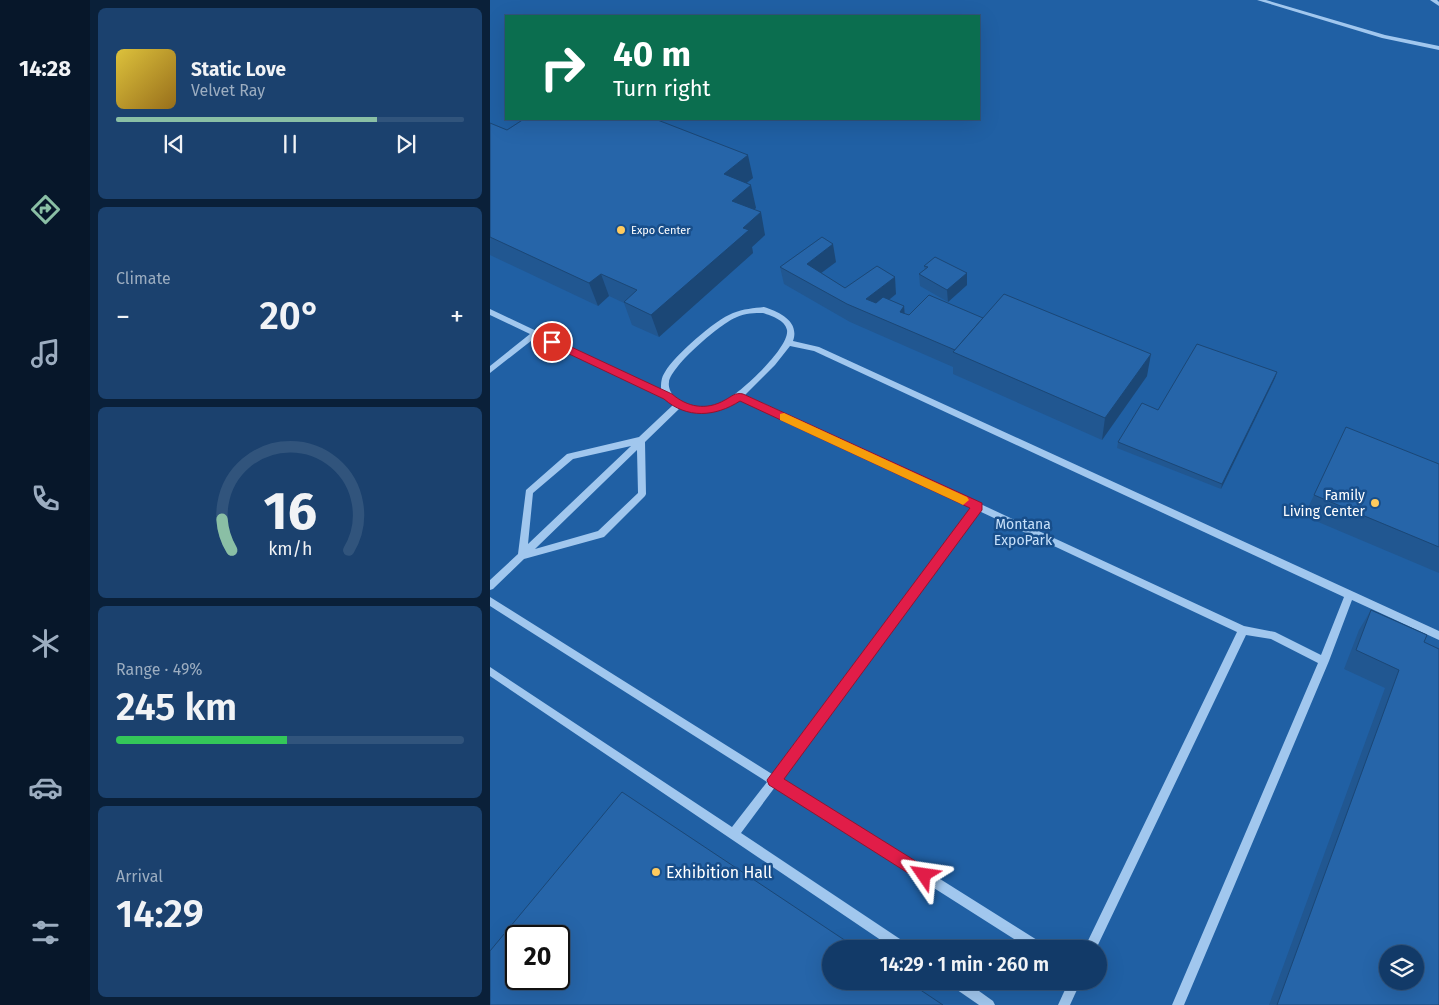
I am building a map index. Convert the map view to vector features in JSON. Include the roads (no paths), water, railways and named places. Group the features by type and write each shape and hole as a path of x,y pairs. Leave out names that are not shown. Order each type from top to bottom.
{"lane":[{"path":"1260,0 1384,37 1439,48"},
{"path":"1432,0 1439,4"},
{"path":"490,312 668,396 678,405 692,410 709,410 726,405 739,396 783,353 790,343 792,332 787,322 778,314 764,310 748,311 734,315 721,322 672,368 668,374 665,386 668,396"},
{"path":"490,370 535,334"},
{"path":"790,343 816,349 1439,636"},
{"path":"739,396 1242,630 1272,635 1324,661"},
{"path":"490,586 678,405"},
{"path":"522,556 601,534 642,494 641,440"},
{"path":"522,556 530,492 570,456 641,440"},
{"path":"734,834 978,507"},
{"path":"1178,1005 1324,661 1350,594"},
{"path":"490,602 1027,940"},
{"path":"1094,940 1242,630"},
{"path":"490,671 892,940"},
{"path":"967,990 989,1005"},
{"path":"1064,1005 1071,990"}],"place":[{"name":"Expo Center","path":"621,230"},
{"name":"Family Living Center","path":"1375,503"},
{"name":"Exhibition Hall","path":"656,872"}],"park label":[{"name":"Montana ExpoPark","path":"1023,532"}]}
